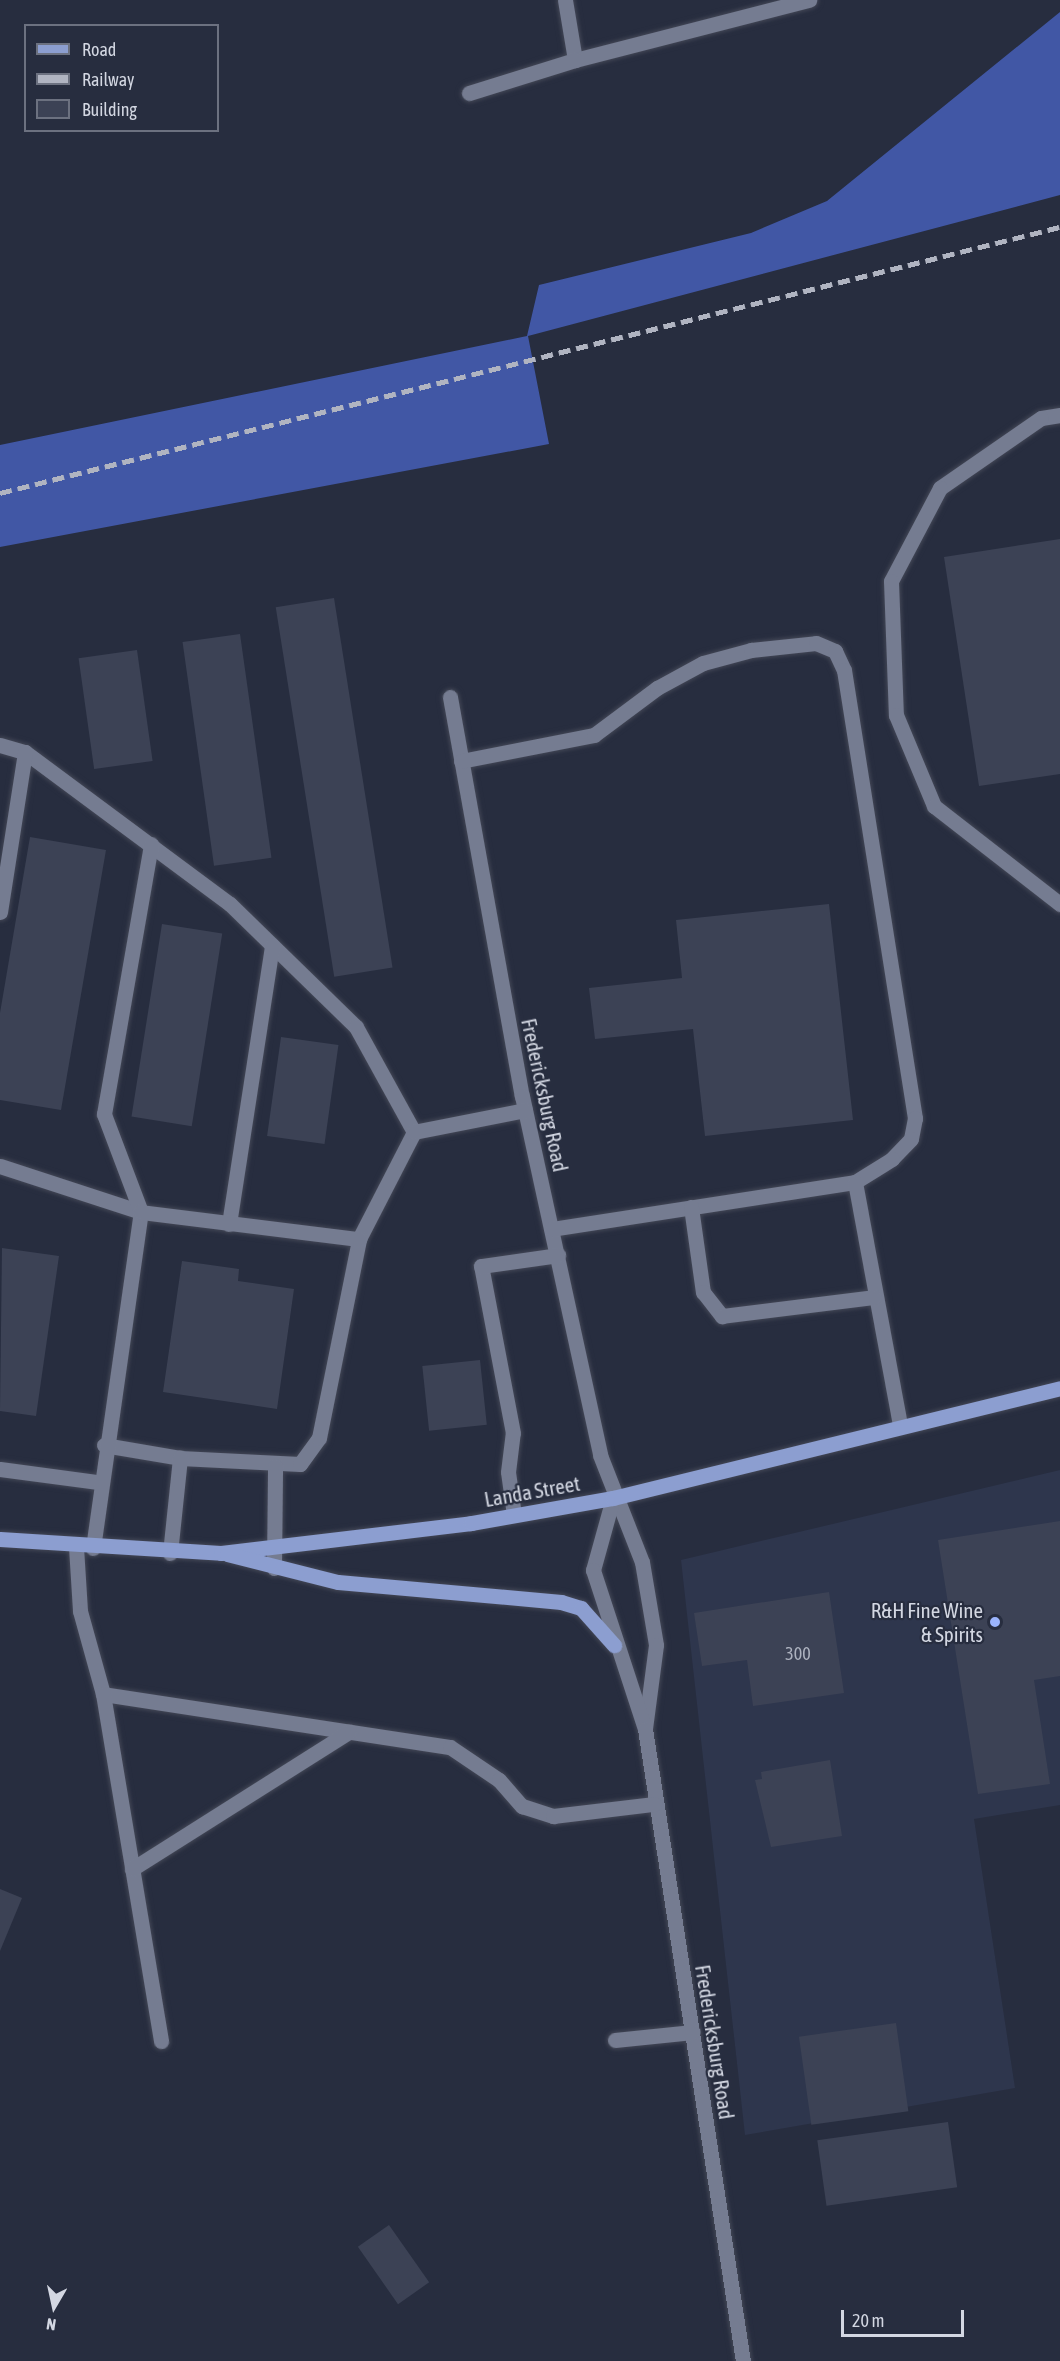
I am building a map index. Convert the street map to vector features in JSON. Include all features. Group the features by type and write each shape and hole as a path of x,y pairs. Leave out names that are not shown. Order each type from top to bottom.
{"main road":[{"name":"Landa Street","path":"0,1539 170,1553 221,1553 513,1515 613,1498 900,1425 1060,1388"},
{"path":"221,1553 274,1568 383,1587 561,1602 581,1608 614,1645"}],"street":[{"path":"565,0 575,60"},
{"path":"469,93 575,60 809,0"},
{"path":"1060,415 1041,418 940,488 891,581 897,715 934,807 1060,904"},
{"path":"460,760 594,735 657,688 703,663 751,650 816,643 835,651 844,670 915,1118 911,1138 892,1159 855,1182 552,1229"},
{"name":"Fredericksburg Road","path":"450,697 525,1110 613,1498 642,1562 656,1645 645,1729"},
{"path":"0,746 25,752 230,904 356,1027 414,1132"},
{"path":"0,912 25,752"},
{"path":"93,1548 98,1482 141,1212 104,1114 151,844"},
{"path":"229,1224 272,945"},
{"path":"414,1132 525,1110"},
{"path":"104,1444 180,1458 275,1466 300,1464 319,1438 359,1239 414,1132"},
{"path":"0,1166 141,1212 359,1239"},
{"path":"855,1182 874,1297 900,1425"},
{"path":"691,1207 703,1292 722,1316 874,1297"},
{"path":"513,1515 508,1473 513,1432 481,1266 558,1255"},
{"path":"170,1553 180,1458"},
{"path":"274,1568 275,1466"},
{"path":"0,1469 98,1482"},
{"name":"Fredericksburg Road","path":"613,1498 593,1570 614,1645 645,1729 654,1804 693,2032 743,2361"},
{"path":"76,1547 80,1611 103,1694 161,2041"},
{"path":"103,1694 450,1747 499,1780 522,1806 553,1816 654,1804"},
{"path":"132,1869 349,1732"},
{"path":"615,2040 693,2032"}],"shaded area":[{"path":"1060,12 1060,195 528,336 549,444 0,547 0,445 527,336 539,285 751,233 827,201"},
{"path":"1060,1470 1060,1805 974,1819 1015,2088 745,2135 681,1560"}],"building":[{"path":"1060,539 1060,774 979,786 944,557"},
{"path":"334,598 393,967 334,977 276,607"},
{"path":"240,634 271,858 214,866 183,642"},
{"path":"137,650 153,761 94,769 79,658"},
{"path":"30,837 106,850 61,1110 0,1100 0,1013"},
{"path":"829,904 853,1120 705,1136 693,1029 595,1039 589,988 682,978 676,920"},
{"path":"162,924 222,934 192,1126 131,1117"},
{"path":"281,1037 338,1045 325,1144 267,1136"},
{"path":"2,1248 59,1256 36,1416 0,1411"},
{"path":"182,1261 239,1269 238,1281 294,1289 277,1409 163,1392"},
{"path":"480,1360 487,1425 429,1431 422,1366"},
{"path":"1060,1521 1060,1676 1034,1680 1050,1784 978,1794 938,1540"},
{"path":"829,1592 844,1693 753,1706 747,1660 702,1666 694,1613"},
{"path":"830,1760 842,1836 771,1847 755,1780 762,1779 761,1772"},
{"path":"0,1889 22,1898 0,1951"},
{"path":"896,2023 908,2111 811,2125 799,2037"},
{"path":"948,2122 957,2187 826,2206 817,2140"},
{"path":"389,2225 429,2282 398,2304 358,2247"}],"railway":[{"path":"0,493 1060,227"}],"place":[{"name":"R&H Fine Wine & Spirits","path":"995,1622"}]}
